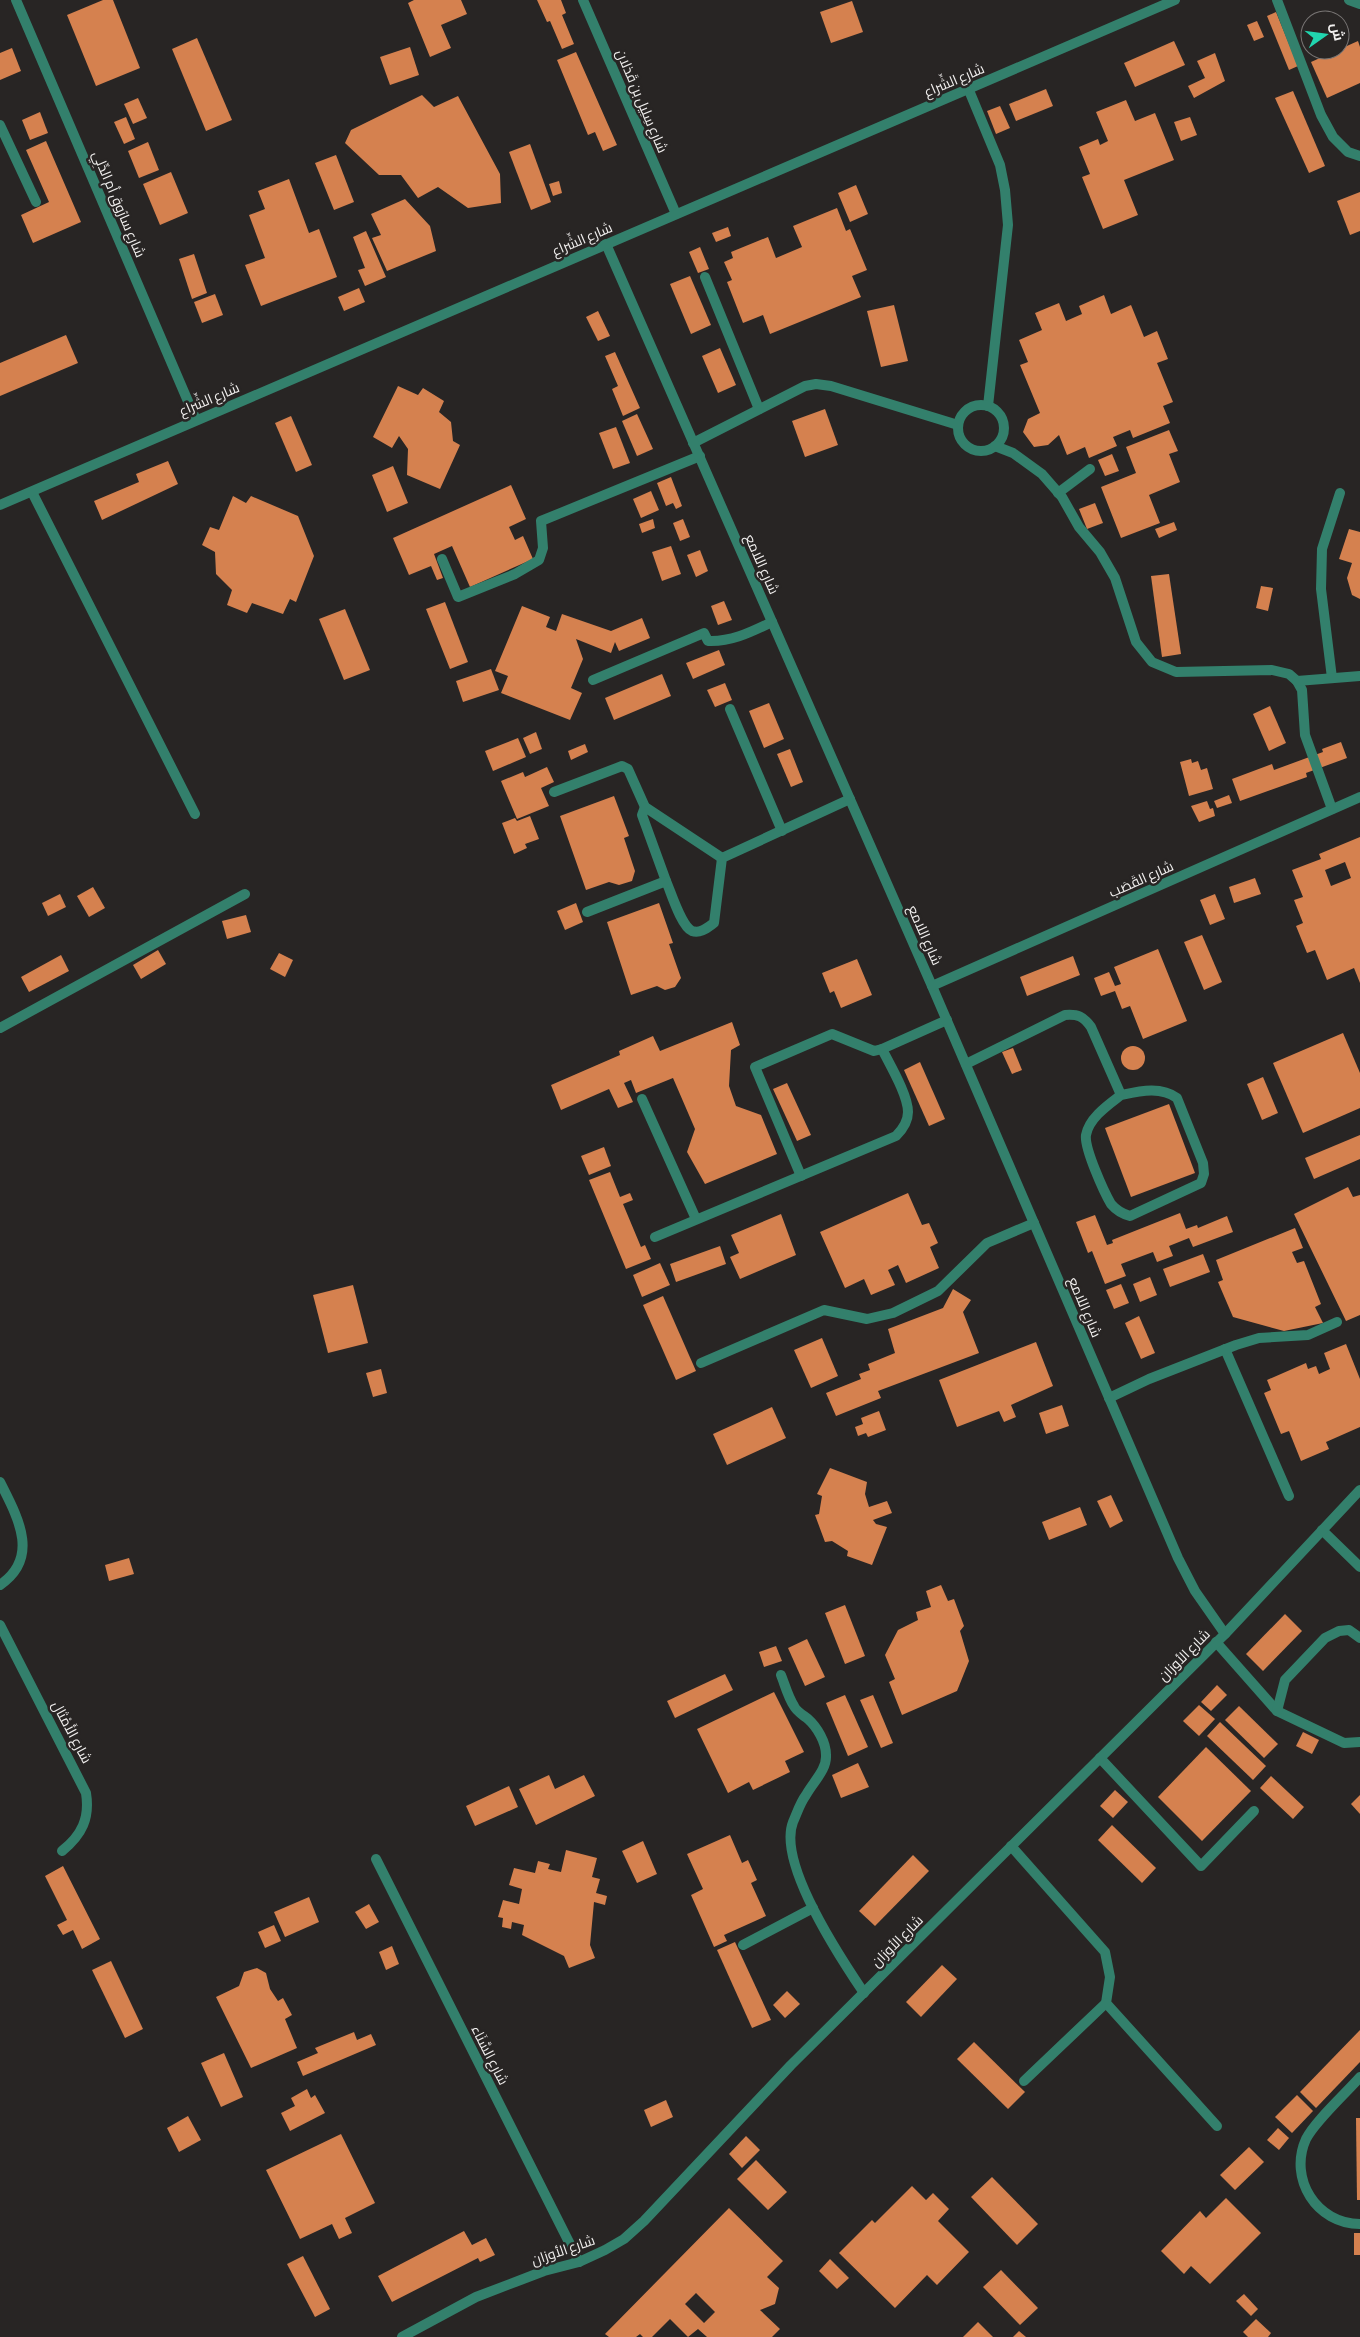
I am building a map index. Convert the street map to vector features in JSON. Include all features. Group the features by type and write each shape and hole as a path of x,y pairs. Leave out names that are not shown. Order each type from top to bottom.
{"street":[{"name":"شارع سارُوق أم الدِّلِي","path":"16,0 196,420"},
{"name":"شارع سِلِيل بن قَذلان","path":"583,0 676,214"},
{"name":"شارع الشِّراع","path":"0,505 1175,0"},
{"path":"1277,0 1321,115 1333,137 1348,152 1360,156"},
{"path":"1350,0 1360,4"},
{"path":"968,88 1000,165 1005,190 1008,225 988,406"},
{"path":"0,125 36,202"},
{"name":"شارع اللامع","path":"606,244 947,1020 1178,1558 1195,1591 1225,1634"},
{"path":"705,277 759,409"},
{"path":"693,443 805,386 824,385 958,425"},
{"path":"977,405 988,406 997,412 1004,425 1003,433 995,446 981,451 973,450 961,440 958,425 964,412 970,407 977,405"},
{"path":"995,446 1012,453 1042,474 1058,493 1079,527 1100,552 1115,578 1136,642 1152,662 1176,672 1272,670 1289,674 1297,681 1302,690 1305,734 1332,809"},
{"path":"442,559 458,597 515,574 539,560 543,548 541,521 700,456"},
{"path":"1058,493 1090,469"},
{"path":"32,492 195,814"},
{"path":"1332,678 1321,589 1322,549 1340,492"},
{"path":"593,680 704,633 708,641 721,642 746,634 772,622"},
{"path":"1297,681 1360,676"},
{"path":"730,709 782,831"},
{"path":"554,792 622,766 628,769 645,807 722,858"},
{"name":"شارع القَصَب","path":"932,986 1360,797"},
{"path":"722,858 850,799"},
{"path":"645,807 642,815 666,881 685,926 692,931 702,931 714,923 722,858"},
{"path":"587,912 666,881"},
{"path":"0,1028 245,894"},
{"path":"966,1064 1064,1015 1076,1014 1085,1019 1091,1027 1121,1096"},
{"path":"801,1176 755,1067 832,1034 874,1051 882,1050 947,1020"},
{"path":"655,1237 896,1136 901,1131 908,1112 906,1101 882,1050"},
{"path":"1137,1091 1168,1091 1177,1098 1203,1163 1204,1174 1202,1182 1130,1216 1122,1213 1112,1204 1092,1159 1086,1137 1089,1127 1105,1107 1121,1096 1137,1091"},
{"path":"642,1099 696,1219"},
{"path":"701,1363 824,1310 868,1319 893,1313 938,1291 987,1243 1034,1223"},
{"path":"1109,1398 1149,1379 1259,1338 1308,1335 1337,1322"},
{"path":"1225,1350 1289,1496"},
{"path":"0,1482 18,1520 23,1543 18,1565 0,1585"},
{"name":"شارع الأوزان","path":"402,2337 476,2297 519,2280 579,2262 624,2239 644,2221 791,2066 1225,1634 1360,1490"},
{"path":"1322,1530 1360,1567"},
{"name":"شارع الأَمْثال","path":"0,1625 86,1793 87,1814 85,1824 76,1839 62,1851"},
{"path":"1277,1711 1285,1680 1325,1638 1339,1631 1349,1630 1360,1638"},
{"path":"1216,1642 1277,1711 1344,1743 1360,1742"},
{"path":"781,1675 794,1708 812,1723 822,1737 826,1754 825,1766 805,1795 791,1828 791,1844 795,1861 813,1908 840,1959 864,1993"},
{"path":"1100,1758 1201,1866 1254,1811"},
{"path":"1011,1846 1105,1952 1110,1977 1106,2003 1024,2081"},
{"name":"شارع السَّنَاء","path":"376,1859 579,2262"},
{"path":"743,1945 813,1908"},
{"path":"1106,2003 1217,2126"},
{"path":"1360,2077 1307,2138 1301,2159 1302,2181 1311,2201 1328,2216 1348,2224 1360,2224"}],"building":[{"path":"103,0 113,0 140,68 96,86 67,15"},
{"path":"414,0 461,0 467,14 441,25 451,48 430,57 408,3"},
{"path":"537,0 561,0 566,13 562,15 574,44 562,49 550,21 547,22"},
{"path":"852,1 863,32 831,43 820,12"},
{"path":"1276,12 1298,66 1289,70 1267,16"},
{"path":"1257,21 1264,37 1254,41 1247,25"},
{"path":"197,38 232,120 206,131 172,49"},
{"path":"1174,41 1185,65 1135,87 1124,63"},
{"path":"1358,41 1360,47 1360,83 1327,98 1311,62 1315,60 1350,60 1350,45"},
{"path":"410,47 419,75 390,85 380,57"},
{"path":"12,48 21,71 0,80 0,53"},
{"path":"576,52 617,145 603,151 595,132 588,135 557,60"},
{"path":"1215,53 1225,81 1194,98 1188,86 1205,78 1197,61"},
{"path":"1046,89 1053,106 1016,121 1009,104"},
{"path":"1293,91 1325,166 1309,173 1275,98"},
{"path":"422,95 434,107 458,96 500,174 501,203 468,208 438,187 418,198 401,175 379,175 345,143 351,130"},
{"path":"138,98 147,118 133,124 124,104"},
{"path":"1126,100 1135,121 1155,113 1174,160 1124,180 1138,215 1103,229 1082,177 1090,174 1079,147 1098,139 1100,145 1108,141 1096,112"},
{"path":"1000,106 1010,128 996,134 987,111"},
{"path":"40,112 48,133 30,140 22,120"},
{"path":"126,117 135,139 124,144 114,122"},
{"path":"1190,117 1197,135 1181,141 1174,122"},
{"path":"46,141 81,222 33,243 21,215 49,202 26,150"},
{"path":"148,142 159,170 139,178 128,151"},
{"path":"530,144 551,202 531,210 509,152"},
{"path":"336,155 354,202 334,210 315,163"},
{"path":"171,172 188,213 160,225 143,184"},
{"path":"289,179 309,233 319,229 337,277 261,306 245,265 265,258 249,215 265,209 258,191"},
{"path":"559,181 562,193 553,196 549,184"},
{"path":"856,185 868,214 850,222 838,193"},
{"path":"1360,192 1360,231 1350,235 1337,201"},
{"path":"405,199 430,226 436,251 387,271 372,238 381,235 371,214"},
{"path":"837,208 846,231 850,229 867,270 852,276 861,297 770,334 763,315 743,323 727,282 732,280 724,262 733,258 731,252 768,237 776,258 802,247 793,226"},
{"path":"728,227 731,236 716,242 712,233"},
{"path":"366,231 386,277 365,286 358,270 365,268 353,237"},
{"path":"700,247 709,269 698,273 689,252"},
{"path":"194,254 207,293 192,299 179,259"},
{"path":"690,276 711,325 691,334 670,284"},
{"path":"359,288 365,302 344,311 338,297"},
{"path":"215,294 223,315 202,323 194,302"},
{"path":"1104,295 1111,314 1131,305 1144,337 1157,331 1168,359 1157,363 1173,402 1163,406 1170,423 1133,438 1130,430 1113,437 1117,446 1089,458 1085,447 1067,455 1059,435 1048,445 1034,447 1023,432 1028,419 1040,413 1020,365 1028,362 1019,340 1042,330 1035,313 1059,303 1066,321 1082,314 1079,306"},
{"path":"894,305 908,361 881,367 867,311"},
{"path":"598,311 610,336 598,341 586,317"},
{"path":"66,335 78,363 0,396 0,363"},
{"path":"720,348 736,385 718,393 702,356"},
{"path":"615,352 640,408 623,416 612,389 618,386 605,356"},
{"path":"398,386 418,395 423,388 444,401 439,412 451,422 453,441 460,445 440,489 407,475 408,449 399,436 392,448 373,437"},
{"path":"825,409 838,445 805,457 792,421"},
{"path":"637,414 653,449 637,456 622,421"},
{"path":"291,416 312,465 296,472 275,423"},
{"path":"616,427 630,463 613,469 599,433"},
{"path":"1169,430 1178,451 1169,454 1180,482 1149,495 1160,523 1121,538 1101,487 1136,473 1126,447"},
{"path":"1112,454 1119,471 1105,476 1098,460"},
{"path":"168,461 178,484 102,520 94,501 139,482 136,474"},
{"path":"393,466 408,503 387,512 372,475"},
{"path":"671,477 682,506 676,509 673,503 666,506 657,483"},
{"path":"511,485 526,519 509,527 515,540 523,536 533,559 470,587 452,546 434,554 443,578 437,580 431,566 409,575 393,538"},
{"path":"651,491 659,510 641,518 633,499"},
{"path":"233,496 246,503 251,496 298,516 314,556 296,602 290,599 283,614 252,603 247,613 227,605 232,590 216,574 215,552 202,545 210,527 219,530"},
{"path":"1095,503 1103,523 1087,529 1079,509"},
{"path":"653,519 655,528 642,533 639,524"},
{"path":"683,519 690,537 680,541 673,523"},
{"path":"1174,522 1177,530 1159,538 1155,529"},
{"path":"1349,529 1360,532 1360,599 1352,595 1347,578 1352,563 1339,559"},
{"path":"671,546 681,574 662,581 652,552"},
{"path":"700,550 708,571 696,577 687,555"},
{"path":"1169,574 1181,654 1162,657 1151,576"},
{"path":"1261,586 1273,588 1268,611 1256,608"},
{"path":"724,601 732,620 718,625 711,606"},
{"path":"445,602 468,662 450,669 426,609"},
{"path":"522,606 550,617 546,627 556,631 562,614 611,631 642,618 650,638 619,651 615,642 611,653 576,639 583,659 571,688 582,693 570,720 501,693 508,676 495,671"},
{"path":"345,609 370,670 344,680 319,619"},
{"path":"719,650 725,665 693,679 686,663"},
{"path":"491,669 499,690 463,702 456,681"},
{"path":"662,674 671,696 614,720 605,698"},
{"path":"725,683 732,700 715,707 707,690"},
{"path":"769,703 784,739 764,748 749,711"},
{"path":"1270,706 1286,743 1269,751 1253,714"},
{"path":"536,732 542,749 530,754 523,738"},
{"path":"518,738 526,757 493,771 485,751"},
{"path":"1341,742 1347,758 1306,773 1307,777 1240,801 1232,779 1272,764 1274,770 1323,752 1322,749"},
{"path":"585,744 588,752 571,760 568,751"},
{"path":"790,749 803,782 791,787 777,754"},
{"path":"1191,759 1192,763 1198,761 1201,770 1207,768 1213,789 1189,796 1180,762"},
{"path":"547,767 554,782 541,788 549,806 517,819 501,781 523,772 525,777"},
{"path":"1229,795 1232,803 1217,808 1214,801"},
{"path":"614,796 629,836 624,838 635,871 632,881 619,885 609,882 586,890 560,816"},
{"path":"1207,801 1210,809 1213,808 1215,816 1199,822 1191,806"},
{"path":"530,816 539,839 525,844 527,848 514,854 502,823 515,818 517,821"},
{"path":"1360,837 1360,983 1354,968 1327,980 1315,950 1307,953 1296,926 1303,923 1294,900 1303,897 1292,870 1321,859 1319,854","holes":["1345,862 1351,878 1331,886 1325,870"]},
{"path":"1255,878 1261,894 1234,903 1229,887"},
{"path":"93,887 105,908 89,917 77,896"},
{"path":"60,894 66,907 48,916 42,903"},
{"path":"1215,894 1225,919 1210,925 1200,900"},
{"path":"576,903 583,922 565,930 557,911"},
{"path":"659,903 673,943 669,944 681,978 675,987 665,990 657,986 631,995 607,922"},
{"path":"246,915 251,932 227,939 222,921"},
{"path":"1202,935 1222,982 1204,990 1184,942"},
{"path":"1158,949 1187,1021 1143,1039 1130,1006 1122,1009 1115,991 1101,996 1094,978 1109,972 1115,986 1121,984 1114,967"},
{"path":"158,950 166,964 141,979 133,965"},
{"path":"279,953 293,960 285,977 270,969"},
{"path":"61,955 69,971 29,992 21,977"},
{"path":"1073,956 1080,975 1027,996 1020,977"},
{"path":"857,959 872,995 841,1008 834,991 830,993 822,973"},
{"path":"732,1022 740,1045 731,1050 729,1086 736,1106 761,1115 777,1154 705,1184 687,1152 695,1129 673,1078 636,1093 631,1080 624,1083 633,1102 618,1108 609,1089 561,1110 551,1085 620,1055 619,1051 653,1036 660,1051"},
{"path":"1343,1033 1360,1073 1360,1108 1303,1133 1273,1063"},
{"path":"1133,1046 1138,1047 1144,1053 1144,1063 1138,1069 1133,1070 1128,1069 1122,1063 1121,1058 1122,1053 1128,1047"},
{"path":"1013,1048 1022,1070 1012,1074 1002,1052"},
{"path":"920,1062 945,1119 929,1126 904,1070"},
{"path":"1263,1077 1278,1113 1262,1120 1247,1084"},
{"path":"787,1083 811,1135 797,1141 773,1089"},
{"path":"1169,1104 1195,1173 1131,1197 1105,1128"},
{"path":"1360,1135 1360,1159 1314,1179 1305,1158"},
{"path":"604,1147 611,1166 589,1175 581,1156"},
{"path":"610,1172 620,1197 630,1193 633,1200 623,1204 641,1247 645,1245 651,1259 626,1269 589,1180"},
{"path":"1348,1187 1353,1197 1360,1195 1360,1315 1346,1321 1294,1214"},
{"path":"908,1193 922,1225 929,1223 938,1243 930,1247 939,1268 906,1283 898,1265 888,1270 895,1285 871,1295 864,1279 845,1288 820,1232"},
{"path":"1180,1213 1186,1229 1197,1225 1198,1228 1227,1216 1233,1232 1193,1247 1189,1238 1169,1246 1173,1256 1157,1262 1153,1252 1121,1264 1126,1276 1105,1284 1092,1251 1088,1253 1076,1222 1095,1215 1107,1245 1113,1243 1112,1240"},
{"path":"781,1214 796,1255 740,1279 730,1257 739,1253 731,1235"},
{"path":"1295,1228 1303,1248 1292,1252 1297,1263 1304,1261 1321,1304 1315,1307 1323,1323 1284,1331 1233,1317 1218,1282 1223,1280 1216,1260"},
{"path":"720,1246 726,1264 676,1282 670,1264"},
{"path":"1203,1254 1210,1272 1170,1287 1163,1269"},
{"path":"660,1263 670,1285 642,1297 633,1275"},
{"path":"1150,1277 1157,1295 1140,1302 1133,1284"},
{"path":"1121,1284 1129,1303 1114,1309 1106,1290"},
{"path":"353,1285 368,1343 328,1353 313,1295"},
{"path":"953,1289 971,1300 963,1312 979,1353 878,1391 881,1398 836,1416 826,1393 861,1379 859,1374 870,1370 868,1364 895,1353 888,1329 943,1308"},
{"path":"663,1296 696,1371 676,1380 643,1305"},
{"path":"1139,1316 1155,1353 1141,1359 1125,1323"},
{"path":"822,1338 838,1376 811,1388 794,1350"},
{"path":"1036,1342 1053,1386 1011,1405 1016,1417 1004,1422 999,1411 957,1427 939,1380"},
{"path":"1346,1344 1360,1379 1360,1427 1326,1442 1329,1449 1301,1461 1289,1431 1281,1434 1264,1393 1271,1390 1267,1380 1306,1363 1308,1369 1316,1366 1319,1374 1330,1369 1324,1353"},
{"path":"381,1369 387,1393 373,1397 366,1373"},
{"path":"1062,1405 1069,1426 1046,1434 1039,1413"},
{"path":"772,1407 786,1438 727,1465 713,1434"},
{"path":"879,1411 886,1430 868,1437 866,1433 858,1436 855,1427 863,1424 861,1418"},
{"path":"830,1468 867,1482 865,1494 869,1507 887,1501 892,1513 873,1520 876,1524 887,1527 872,1565 847,1556 848,1551 832,1541 825,1542 815,1515 819,1514 822,1496 817,1494"},
{"path":"1111,1495 1123,1521 1110,1528 1097,1501"},
{"path":"1080,1507 1087,1525 1049,1540 1042,1522"},
{"path":"129,1558 134,1574 109,1581 105,1565"},
{"path":"941,1585 948,1601 954,1599 964,1626 960,1631 969,1661 957,1691 902,1715 889,1682 895,1679 885,1655 898,1630 918,1620 916,1612 931,1607 926,1591"},
{"path":"845,1605 865,1656 845,1664 825,1613"},
{"path":"1285,1614 1302,1631 1263,1671 1246,1654"},
{"path":"807,1639 825,1677 805,1686 788,1648"},
{"path":"776,1646 782,1661 764,1667 759,1652"},
{"path":"725,1674 733,1690 675,1718 667,1701"},
{"path":"1217,1685 1227,1695 1211,1711 1201,1702"},
{"path":"774,1692 804,1752 785,1761 790,1772 753,1790 749,1782 728,1793 697,1729"},
{"path":"845,1695 868,1747 848,1756 826,1703"},
{"path":"873,1695 893,1743 881,1748 860,1700"},
{"path":"1199,1705 1215,1719 1199,1736 1183,1721"},
{"path":"1239,1706 1278,1744 1264,1758 1225,1720"},
{"path":"1220,1722 1266,1766 1253,1780 1207,1736"},
{"path":"1303,1732 1319,1740 1312,1754 1296,1746"},
{"path":"1206,1747 1251,1791 1202,1841 1158,1797"},
{"path":"858,1763 869,1787 841,1798 832,1775"},
{"path":"549,1775 555,1789 584,1775 595,1796 536,1825 519,1789"},
{"path":"1271,1776 1304,1807 1293,1819 1260,1788"},
{"path":"509,1786 518,1807 475,1826 466,1806"},
{"path":"1115,1790 1128,1802 1113,1818 1100,1806"},
{"path":"1360,1795 1360,1814 1351,1804"},
{"path":"1112,1825 1156,1868 1142,1883 1098,1840"},
{"path":"730,1835 742,1863 748,1860 757,1880 751,1883 766,1916 724,1935 727,1941 714,1947 691,1895 703,1889 687,1854"},
{"path":"643,1841 657,1874 637,1883 622,1851"},
{"path":"566,1850 597,1858 592,1877 600,1879 596,1893 607,1896 605,1905 594,1902 590,1945 595,1958 569,1968 564,1956 522,1935 524,1925 512,1922 511,1929 502,1927 503,1918 498,1917 503,1900 519,1904 522,1889 509,1885 514,1868 535,1873 538,1861 550,1864 548,1869 561,1872"},
{"path":"913,1855 929,1871 875,1926 859,1911"},
{"path":"63,1866 100,1939 82,1949 73,1930 63,1935 57,1925 67,1920 45,1876"},
{"path":"309,1897 319,1922 285,1937 274,1912"},
{"path":"369,1904 379,1922 366,1929 355,1912"},
{"path":"274,1925 281,1941 265,1948 258,1932"},
{"path":"735,1942 771,2020 752,2028 717,1950"},
{"path":"392,1946 399,1964 386,1970 379,1952"},
{"path":"111,1961 143,2029 125,2038 92,1970"},
{"path":"942,1965 957,1979 921,2017 906,2002"},
{"path":"257,1968 266,1973 270,1989 278,2001 283,1998 292,2015 285,2019 297,2048 251,2068 216,1997 239,1986 244,1972"},
{"path":"787,1991 800,2004 785,2018 773,2005"},
{"path":"1360,2030 1360,2062 1316,2108 1300,2092"},
{"path":"354,2032 357,2040 371,2034 376,2045 303,2076 297,2062 318,2053 315,2048"},
{"path":"974,2042 1025,2092 1008,2109 957,2059"},
{"path":"224,2053 243,2097 221,2107 201,2063"},
{"path":"307,2089 311,2098 315,2095 325,2113 290,2131 281,2113 295,2106 291,2098"},
{"path":"1297,2095 1313,2111 1292,2133 1275,2117"},
{"path":"666,2100 673,2117 651,2127 644,2110"},
{"path":"188,2116 201,2140 179,2152 167,2128"},
{"path":"1356,2118 1360,2118 1360,2200 1357,2200"},
{"path":"1278,2128 1289,2138 1279,2150 1267,2140"},
{"path":"341,2134 375,2203 345,2218 352,2233 339,2239 332,2224 300,2239 266,2170"},
{"path":"746,2136 760,2150 742,2168 729,2154"},
{"path":"1249,2147 1264,2162 1235,2190 1220,2175"},
{"path":"756,2160 787,2192 768,2210 737,2179"},
{"path":"992,2177 1038,2224 1017,2245 971,2197"},
{"path":"912,2186 926,2200 933,2193 949,2209 938,2221 969,2252 937,2285 927,2275 895,2308 839,2253 872,2220 875,2223"},
{"path":"1226,2198 1261,2233 1210,2284 1191,2266 1184,2274 1161,2251 1200,2211 1206,2218"},
{"path":"729,2208 783,2261 767,2277 779,2288 775,2304 760,2310 780,2329 772,2337 707,2337 698,2329 688,2337 670,2319 652,2337 643,2337 640,2334 636,2337 609,2337 605,2334","holes":["696,2293 715,2312 704,2323 685,2304"]},
{"path":"464,2231 472,2245 486,2238 495,2255 480,2262 478,2258 392,2302 378,2276"},
{"path":"1354,2233 1360,2233 1360,2255 1354,2255"},
{"path":"303,2256 330,2309 315,2317 287,2264"},
{"path":"830,2259 849,2278 837,2289 819,2271"},
{"path":"1001,2270 1038,2308 1020,2325 983,2287"},
{"path":"1244,2294 1258,2309 1251,2316 1236,2301"},
{"path":"1256,2319 1271,2333 1268,2337 1248,2337 1243,2332"},
{"path":"978,2322 993,2337 963,2337"},
{"path":"1019,2331 1026,2337 1013,2337"}]}
